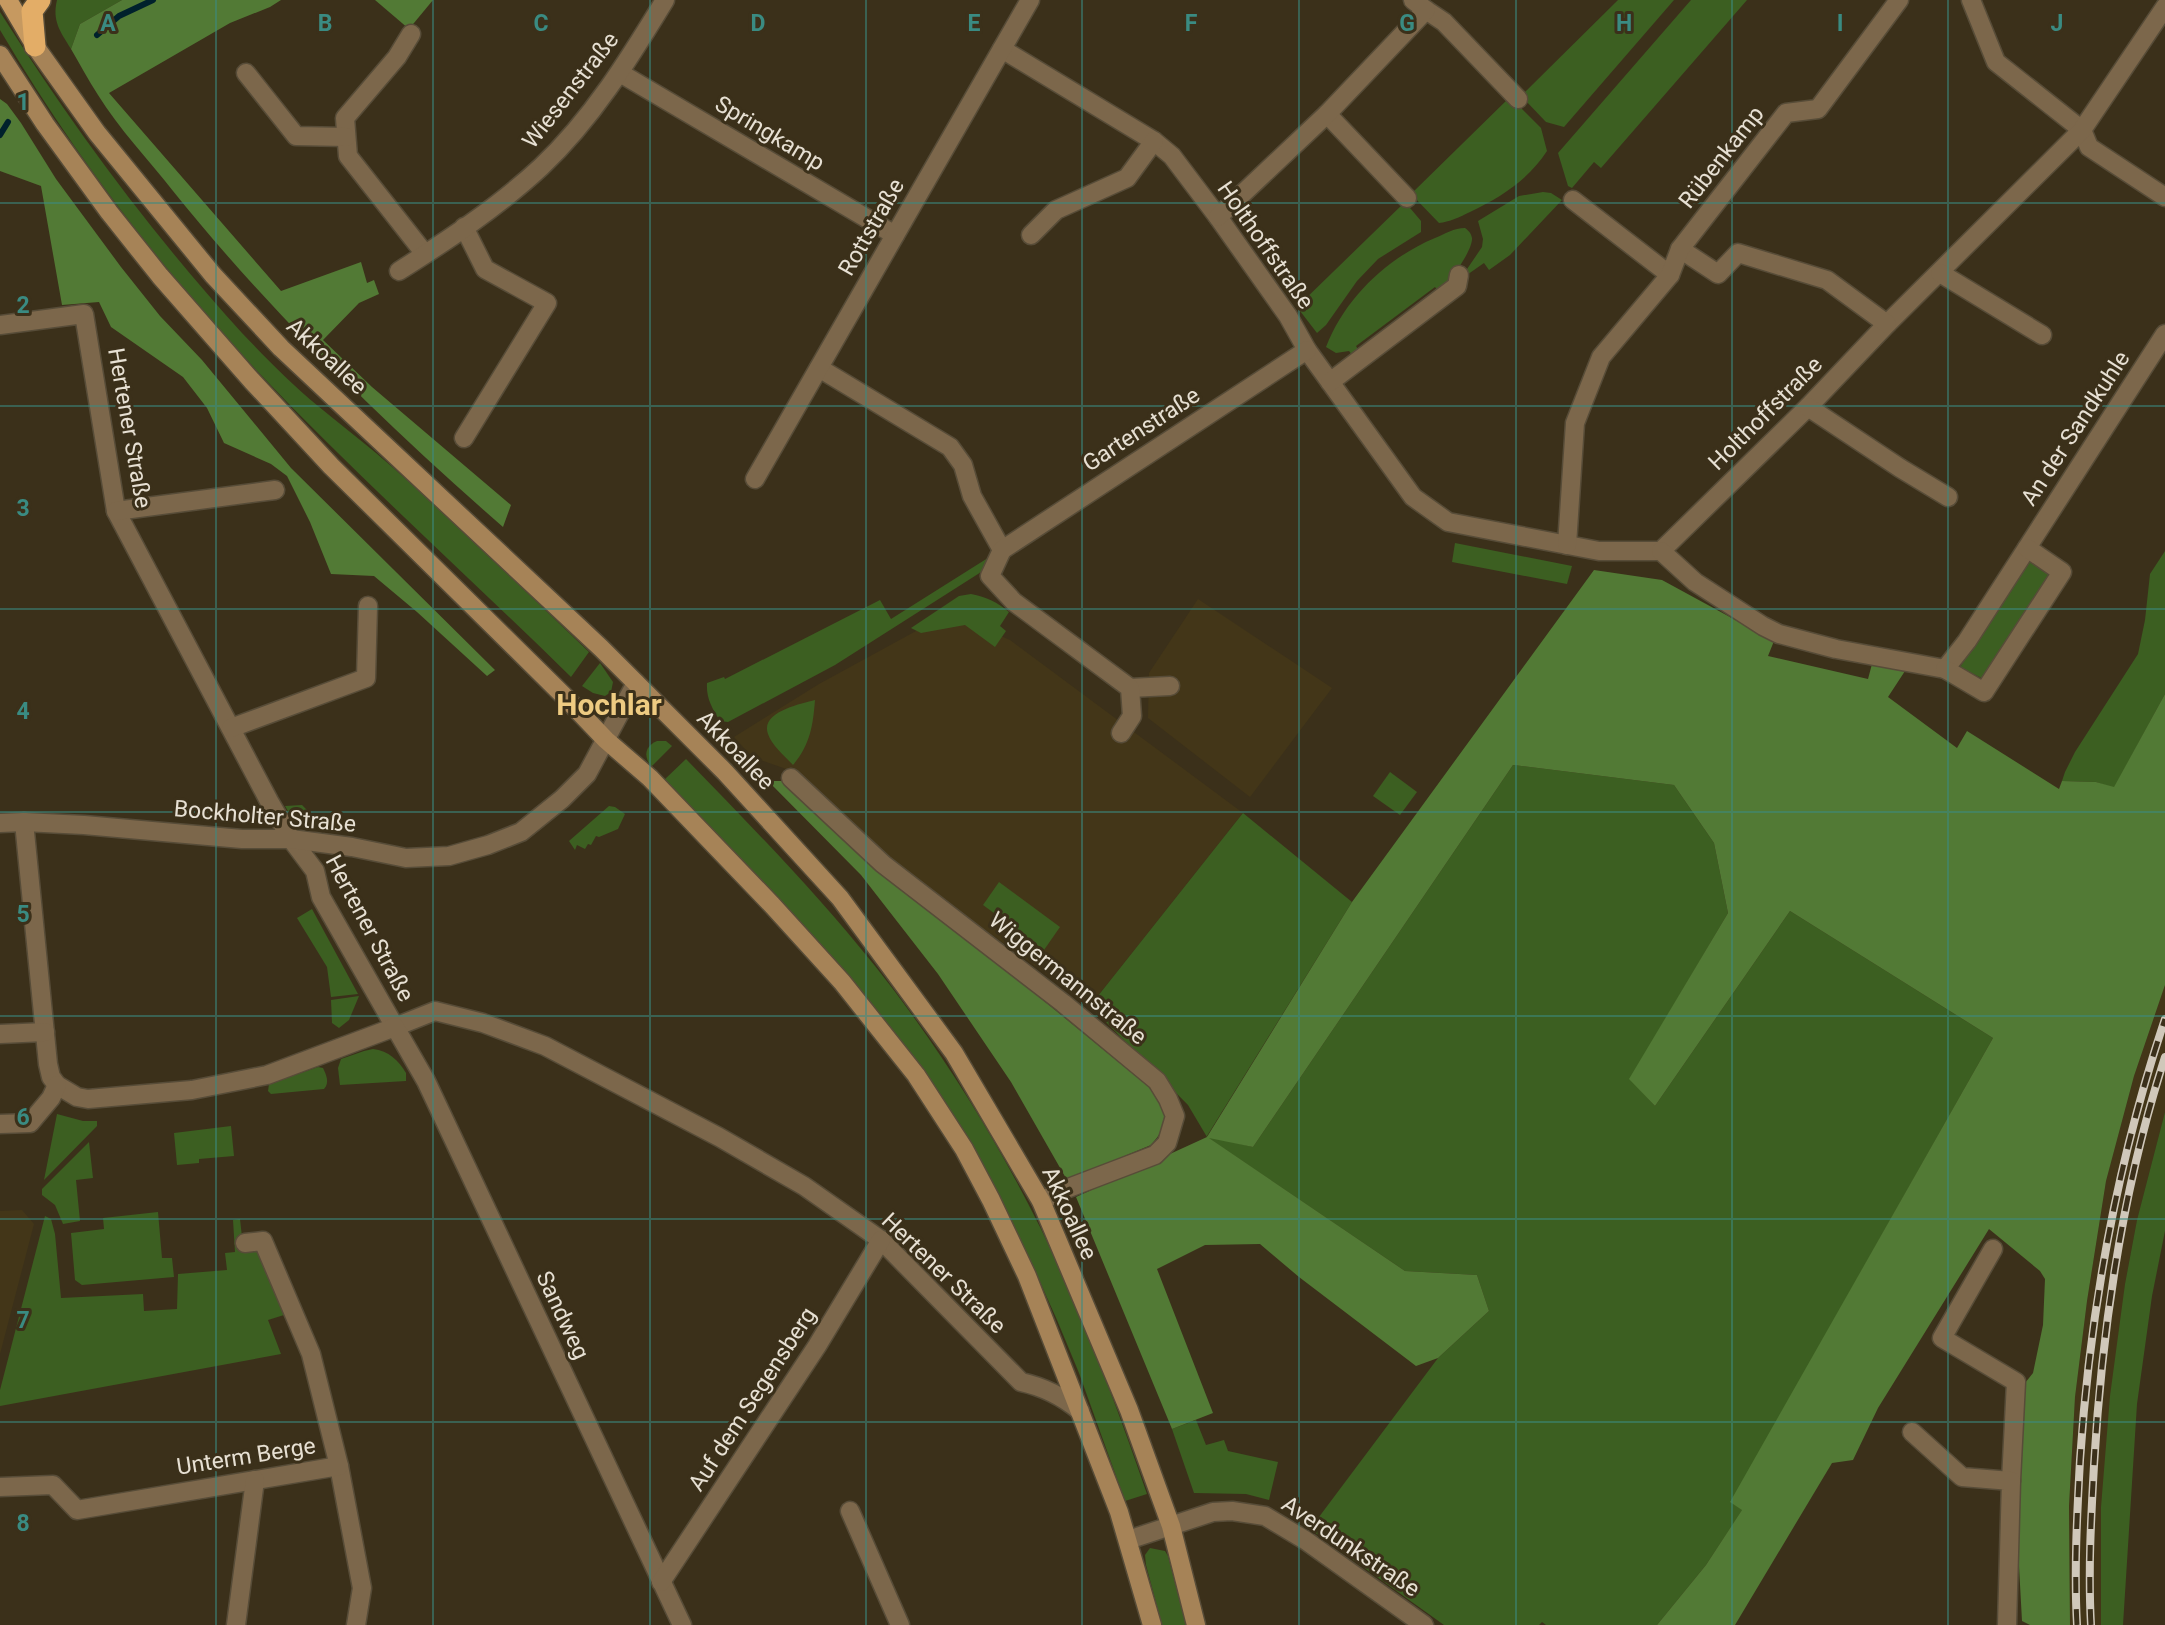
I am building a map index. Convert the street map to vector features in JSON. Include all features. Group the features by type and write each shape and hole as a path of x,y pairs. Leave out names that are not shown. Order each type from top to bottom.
{"highway":[{"path":"34,46 32,12 40,0"}],"main road":[{"path":"8,0 34,46"},
{"name":"Akkoallee","path":"34,46 97,133 213,275 281,348 601,648 725,772 840,898 954,1053 1041,1201 1129,1410 1171,1526 1196,1625"},
{"path":"0,55 45,124 109,212 160,276 252,381 331,466 606,740 650,778 772,905 842,982 916,1075 964,1149 1027,1276 1119,1512 1152,1625"}],"street":[{"name":"Wiesenstraße","path":"399,271 464,228 542,166 580,124 620,73 665,0"},
{"name":"Rottstraße","path":"755,479 1030,0"},
{"name":"Rübenkamp","path":"1567,545 1575,423 1601,356 1670,275 1680,249 1786,113 1818,109 1899,0"},
{"path":"1971,0 1996,62 2082,130 2088,147 2165,197"},
{"path":"1218,217 1327,114 1420,5 1444,22 1518,99"},
{"name":"Holthoffstraße","path":"1002,49 1154,141 1172,156 1288,316 1307,350 1413,497 1434,513 1448,522 1567,545 1610,552 1661,551 1808,407 1887,324 2082,130 2165,7"},
{"path":"411,34 397,57 345,118 346,137 348,156 425,254"},
{"path":"246,73 296,136 346,137"},
{"name":"Springkamp","path":"620,73 895,235"},
{"path":"1327,114 1407,198"},
{"path":"1031,235 1056,210 1127,178 1154,141"},
{"path":"1573,200 1670,275"},
{"path":"464,228 485,269 547,303 464,438"},
{"path":"1680,249 1718,274 1738,253 1827,280 1887,324"},
{"path":"1940,273 2042,335"},
{"path":"1330,382 1457,286 1459,275"},
{"name":"Hertener Straße","path":"0,325 84,314 116,511 291,839 315,872 321,897 395,1027 435,1012 483,1023 545,1046 719,1137 804,1186 881,1240 1021,1382 1042,1387 1080,1411"},
{"name":"An der Sandkuhle","path":"1945,669 1967,642 2165,334"},
{"name":"Gartenstraße","path":"1002,550 1307,350"},
{"path":"819,368 950,447 962,465 972,496 1002,550 990,576 1014,602 1130,688 1170,686"},
{"path":"1808,407 1948,497"},
{"path":"116,511 275,490"},
{"path":"1661,551 1695,582 1779,634 1836,649 1945,669 1984,692 2062,572 2027,548"},
{"path":"231,728 366,678 368,606"},
{"path":"606,740 636,683"},
{"path":"1121,733 1132,716 1130,688"},
{"name":"Bockholter Straße","path":"0,824 24,822 85,825 242,839 291,839 352,847 406,859 449,856 521,832 562,799 587,774 606,740"},
{"name":"Wiggermannstraße","path":"791,778 883,864 1157,1081 1168,1099 1175,1116 1167,1143 1155,1155 1041,1201"},
{"path":"24,822 48,1063 51,1077 57,1086 77,1097 88,1099 192,1090 267,1074 395,1027"},
{"name":"Sandweg","path":"395,1027 426,1081 682,1625"},
{"path":"0,1034 45,1032"},
{"path":"0,1124 30,1123 51,1098 57,1086"},
{"name":"Auf dem Segensberg","path":"661,1582 817,1346 881,1240"},
{"name":"Unterm Berge","path":"0,1487 53,1485 77,1510 339,1466 306,1342 263,1241 245,1243"},
{"path":"1993,1249 1942,1338 2016,1382 2007,1625"},
{"path":"1912,1432 1962,1477 2011,1481"},
{"path":"339,1466 362,1588 356,1625"},
{"path":"236,1625 255,1480"},
{"path":"850,1511 900,1625"},
{"name":"Averdunkstraße","path":"1128,1541 1213,1513 1232,1511 1265,1516 1424,1625"}],"shaded area":[{"path":"1198,599 1332,688 1250,797 1148,718 1149,673"},
{"path":"949,613 1010,640 1243,813 1090,1006 880,850 789,770 752,757 734,737 819,684"},
{"path":"2165,985 2165,1112 2137,1220 2125,1284 2101,1625 2070,1625 2069,1506 2075,1397 2087,1301 2106,1181 2134,1076"},
{"path":"22,1210 34,1224 0,1354 0,1211"}],"green space":[{"path":"57,0 122,0 80,24 71,49 56,20"},
{"path":"122,0 281,0 230,23 109,93 281,291 361,262 367,283 374,280 379,294 359,303 323,340 372,387 511,505 503,527 373,408 290,324 211,237 115,120 71,49 80,24"},
{"path":"375,0 433,0 409,29"},
{"path":"1618,0 1674,0 1564,127 1546,122 1521,96"},
{"path":"1691,0 1747,0 1601,168 1594,162 1572,188 1568,186 1558,153"},
{"path":"0,12 55,96 144,218 242,333 298,389 431,501 589,652 571,677 297,412 187,293 120,209 57,121 0,30"},
{"path":"1510,97 1541,128 1547,151 1531,171 1503,194 1462,216 1439,223 1411,194"},
{"path":"0,99 21,123 56,179 121,267 291,468 495,670 487,676 374,576 331,574 310,522 287,476 271,464 224,443 207,408 183,377 111,327 99,302 62,305 41,186 0,171"},
{"path":"1551,193 1562,200 1510,255 1489,270 1484,263 1464,277 1482,247 1483,239 1478,221 1519,196"},
{"path":"1405,202 1421,221 1421,232 1378,259 1357,281 1326,325 1317,333 1297,307"},
{"path":"1465,228 1472,238 1469,251 1440,293 1435,287 1356,346 1360,353 1354,357 1349,351 1336,353 1326,347 1344,312 1384,268 1417,246"},
{"path":"1455,543 1572,566 1567,584 1452,562"},
{"path":"2165,551 2165,694 2114,788 2096,782 2062,781 2075,752 2138,654 2150,574"},
{"path":"991,556 985,569 978,574 835,665 728,722 720,721 714,712 707,683 724,677 725,679 880,600 891,619"},
{"path":"2031,557 2056,574 1987,681 1960,667"},
{"path":"1594,570 1662,580 1774,641 1768,656 1868,679 1872,664 1905,671 1888,697 1957,748 1967,731 2059,789 2062,781 2096,782 2114,787 2165,694 2165,985 2134,1076 2106,1181 2087,1301 2075,1397 2069,1506 2070,1625 2030,1625 2022,1621 2018,1548 2021,1388 2033,1373 2043,1325 2045,1279 2040,1271 1989,1229 1878,1408 1853,1460 1832,1463 1735,1625 1657,1625 1706,1565 1742,1510 1730,1502 1993,1038 1790,911 1655,1106 1629,1079 1728,913 1714,843 1674,785 1513,765 1253,1147 1209,1138 1405,1271 1477,1275 1489,1311 1438,1358 1416,1366 1260,1244 1205,1245 1157,1269 1213,1413 1172,1429 1076,1197 1207,1137 1352,902"},
{"path":"971,594 992,600 1009,612 1000,626 1006,631 995,647 965,625 921,633 911,628 959,596"},
{"path":"600,663 613,682 611,692 605,696 582,686"},
{"path":"815,700 810,735 793,765 772,743 767,726 775,715 783,710"},
{"path":"657,741 666,741 672,746 651,767 646,752"},
{"path":"686,759 783,860 853,939 898,996 965,1093 1041,1229 1071,1294 1147,1494 1125,1501 1057,1320 1032,1264 993,1189 835,963 769,889 663,781"},
{"path":"1513,765 1674,785 1714,843 1728,913 1630,1079 1655,1106 1790,911 1993,1038 1731,1502 1743,1509 1706,1565 1657,1625 1546,1625 1542,1622 1539,1625 1444,1625 1310,1529 1438,1358 1489,1311 1477,1275 1405,1271 1207,1137 1188,1105 1090,1006 1243,813 1352,902 1207,1136 1253,1147"},
{"path":"1390,772 1417,792 1400,815 1373,796"},
{"path":"768,781 788,781 890,875 1148,1086 1163,1108 1164,1115 1162,1129 1151,1145 1067,1180 1011,1082 938,974 861,875"},
{"path":"302,805 314,817 347,823 350,829 301,823 292,818 285,806"},
{"path":"609,806 625,814 618,829 596,836 585,849 577,845 575,850 569,841"},
{"path":"999,882 1060,927 1044,950 983,905"},
{"path":"312,909 358,994 331,997 327,967 297,918"},
{"path":"359,996 349,1020 339,1028 332,1023 331,1000"},
{"path":"373,1049 396,1060 406,1073 406,1081 340,1085 338,1068 341,1059"},
{"path":"318,1067 323,1068 326,1076 327,1084 324,1089 271,1094 268,1091 269,1084"},
{"path":"2165,1112 2165,1231 2152,1296 2137,1404 2123,1625 2101,1625 2101,1507 2110,1396 2125,1284 2137,1220"},
{"path":"57,1114 83,1121 97,1121 97,1126 44,1180"},
{"path":"231,1126 234,1156 199,1159 199,1163 177,1165 174,1133"},
{"path":"89,1142 93,1178 76,1180 80,1221 63,1224 55,1205 42,1195 42,1189"},
{"path":"158,1212 162,1258 172,1258 174,1277 82,1285 75,1280 71,1233 104,1229 103,1218"},
{"path":"45,1216 51,1219 55,1234 61,1298 143,1294 144,1311 177,1309 178,1274 227,1270 225,1253 235,1252 233,1220 240,1219 243,1246 258,1247 284,1315 268,1320 281,1354 0,1406 0,1390"},
{"path":"1196,1420 1206,1445 1224,1440 1228,1451 1278,1462 1269,1500 1246,1494 1194,1493 1172,1429"},
{"path":"1150,1548 1165,1551 1168,1556 1186,1625 1162,1625 1146,1565 1145,1555"}],"waterway":[{"path":"97,35 119,16 153,0"},
{"path":"0,135 8,122"}],"railway":[{"path":"2077,1625 2076,1564 2080,1460 2099,1292 2108,1237 2133,1127 2165,1019"},
{"path":"2091,1625 2091,1525 2102,1362 2126,1208 2137,1157 2165,1057"}],"district":[{"name":"Hochlar","path":"609,705"}]}
